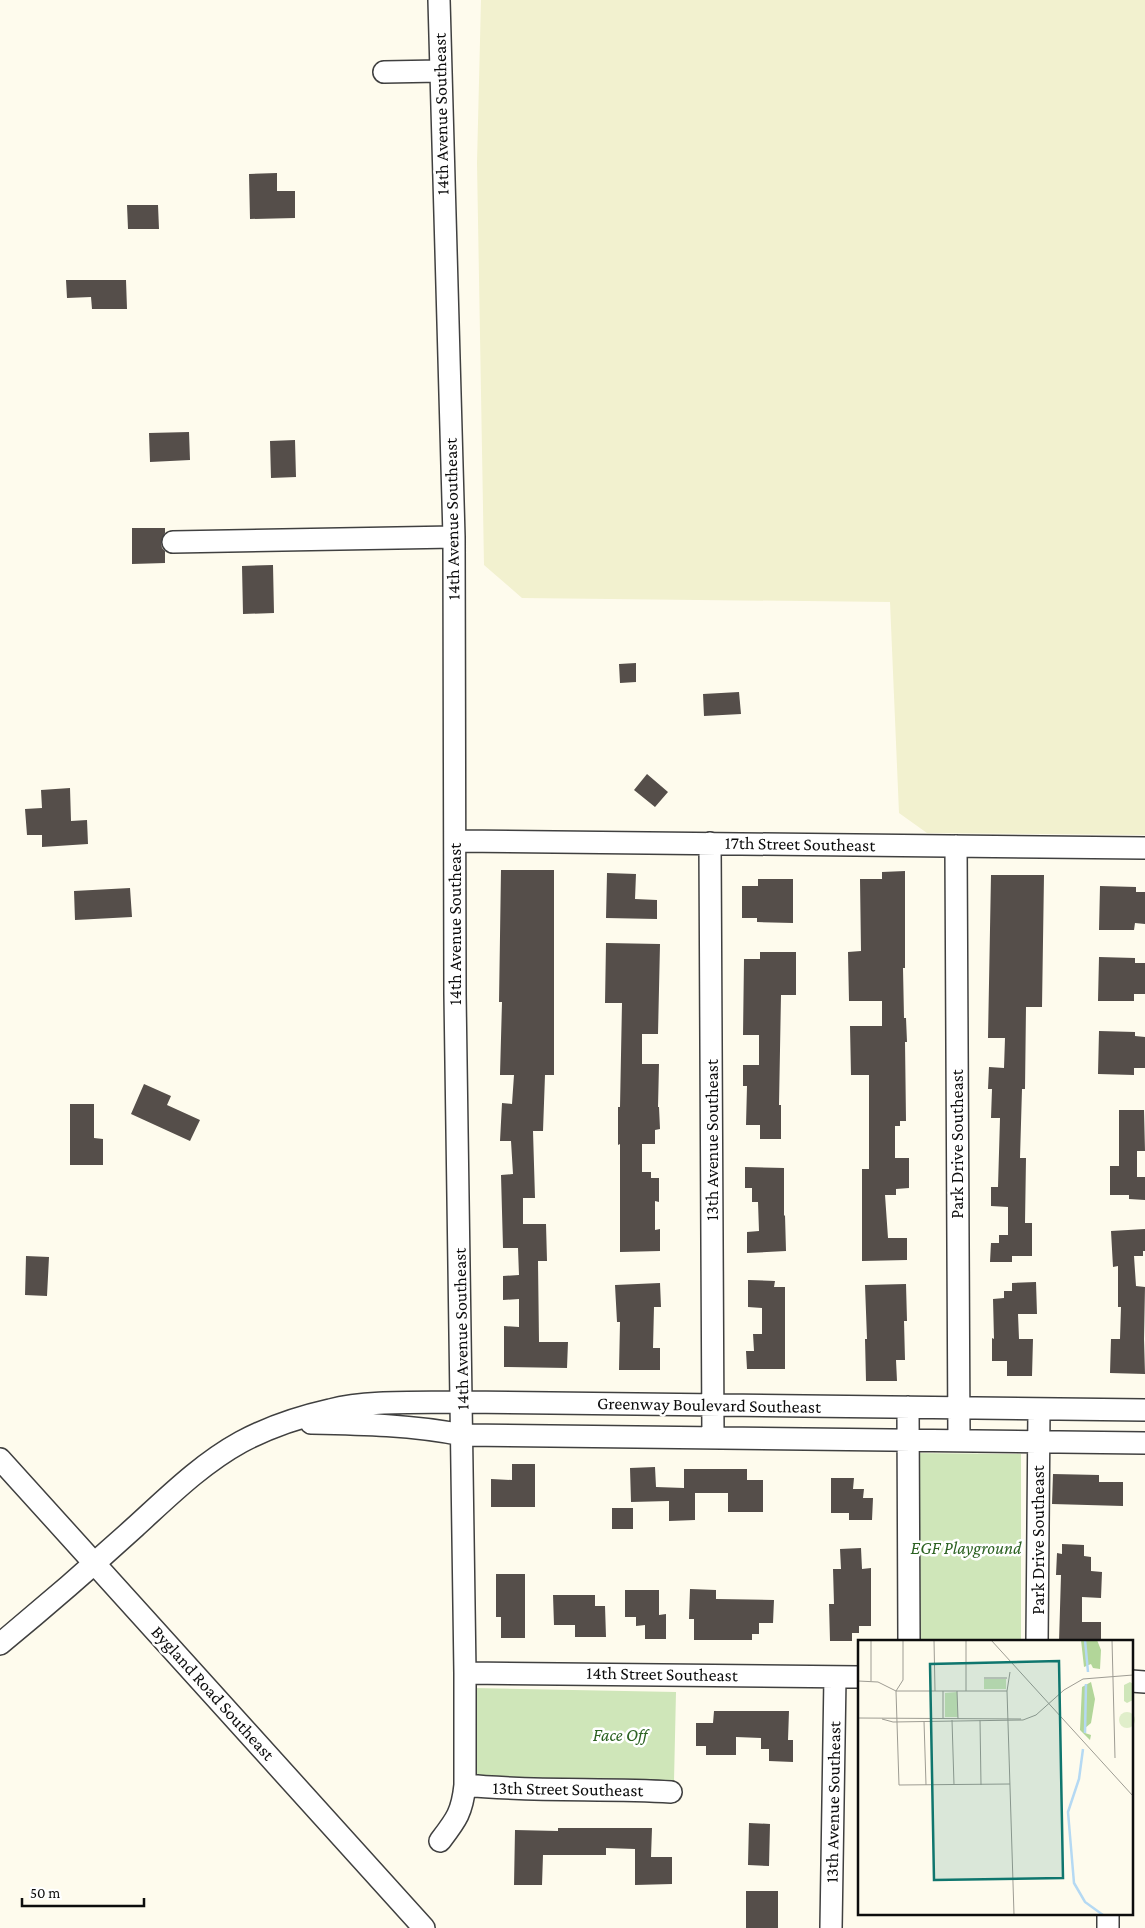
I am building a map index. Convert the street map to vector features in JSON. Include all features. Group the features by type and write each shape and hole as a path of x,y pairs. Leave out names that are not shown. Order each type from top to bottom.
{"street":[{"name":"14th Avenue Southeast","path":"439,0 454,537 455,994 465,1673 465,1785 463,1803 458,1818 440,1841"},
{"path":"384,72 440,71"},
{"path":"173,542 454,537"},
{"name":"17th Street Southeast","path":"455,841 1145,848"},
{"name":"13th Avenue Southeast","path":"710,843 714,1438"},
{"name":"Park Drive Southeast","path":"956,846 959,1441"},
{"name":"Greenway Boulevard Southeast","path":"95,1563 187,1480 215,1458 241,1442 276,1427 332,1409 384,1404 462,1402 1145,1410"},
{"path":"908,1407 909,1640"},
{"name":"Park Drive Southeast","path":"1037,1640 1039,1409"},
{"name":"Greenway Boulevard Southeast","path":"276,1427 308,1423 362,1424 440,1430 462,1434 1145,1444"},
{"name":"Bygland Road Southeast","path":"0,1458 424,1928"},
{"path":"0,1644 95,1563"},
{"name":"14th Street Southeast","path":"465,1673 858,1677"},
{"name":"13th Avenue Southeast","path":"831,1928 835,1677"},
{"path":"1132,1681 1145,1682"},
{"name":"13th Street Southeast","path":"465,1785 490,1788 671,1792"}],"green space":[{"path":"481,0 1145,0 1145,835 927,833 899,813 890,602 522,598 484,565 477,163"},
{"name":"EGF Playground","path":"910,1453 1021,1454 1021,1640 912,1640"},
{"name":"Face Off","path":"474,1688 676,1692 674,1781 473,1777"}],"building":[{"path":"277,173 277,191 295,191 295,218 250,219 249,174"},
{"path":"127,205 158,205 159,229 128,229"},
{"path":"66,280 126,280 127,309 92,309 91,297 67,298"},
{"path":"189,432 190,460 150,462 149,433"},
{"path":"295,440 296,477 271,478 270,441"},
{"path":"132,528 165,528 161,542 162,548 165,551 165,563 132,564"},
{"path":"273,565 274,613 243,614 242,566"},
{"path":"636,663 636,682 620,683 619,664"},
{"path":"739,692 741,714 704,716 703,694"},
{"path":"647,774 668,792 655,807 634,790"},
{"path":"70,788 71,821 87,820 88,844 42,847 42,835 27,835 25,809 42,808 41,790"},
{"path":"501,870 554,870 554,1075 545,1075 543,1131 533,1131 535,1198 523,1198 523,1224 546,1224 547,1261 538,1261 539,1342 568,1342 567,1368 504,1367 504,1326 519,1327 519,1299 503,1300 503,1276 519,1275 518,1248 503,1248 501,1175 513,1174 511,1141 500,1141 502,1103 512,1104 514,1075 500,1075 502,1002 499,1002"},
{"path":"905,871 905,968 903,968 904,1018 906,1018 907,1042 905,1042 906,1121 900,1121 900,1126 895,1126 895,1158 909,1158 909,1188 896,1189 896,1195 885,1195 888,1238 907,1238 907,1260 862,1261 862,1169 869,1169 869,1075 851,1075 850,1026 882,1026 882,1001 849,1001 848,952 861,951 860,879 882,879 882,872"},
{"path":"607,873 636,874 635,899 657,900 657,919 606,918"},
{"path":"991,875 1044,875 1042,1007 1026,1007 1025,1089 1022,1089 1020,1158 1026,1158 1025,1223 1032,1223 1032,1256 1012,1256 1012,1262 990,1262 991,1243 999,1243 999,1235 1008,1235 1008,1207 991,1206 991,1187 998,1187 1000,1118 991,1118 992,1089 988,1089 989,1067 1004,1068 1005,1038 988,1038"},
{"path":"758,879 793,879 793,923 757,922 757,918 742,918 742,886 758,886"},
{"path":"1100,886 1136,887 1136,892 1145,892 1145,924 1135,923 1134,930 1099,930"},
{"path":"130,888 132,917 75,920 74,891"},
{"path":"606,943 660,944 658,1034 642,1034 642,1064 659,1064 658,1107 660,1129 655,1130 655,1144 642,1144 642,1172 651,1172 651,1178 659,1178 659,1202 655,1201 655,1230 660,1229 660,1251 620,1252 618,1107 620,1107 622,1003 605,1003"},
{"path":"760,952 796,952 796,995 781,995 779,1105 781,1105 781,1139 760,1139 760,1125 746,1125 747,1086 743,1086 743,1065 759,1065 759,1035 743,1035 744,959 760,959"},
{"path":"1099,957 1135,958 1135,963 1145,963 1145,994 1134,994 1134,1001 1098,1001"},
{"path":"1099,1031 1135,1032 1135,1036 1145,1037 1145,1068 1134,1068 1134,1075 1098,1074"},
{"path":"144,1084 171,1096 167,1105 200,1120 190,1141 131,1114"},
{"path":"70,1104 94,1104 94,1138 103,1139 103,1165 70,1165"},
{"path":"1119,1110 1144,1110 1145,1151 1137,1151 1137,1177 1145,1177 1145,1200 1129,1199 1129,1195 1110,1195 1110,1166 1119,1166"},
{"path":"745,1167 784,1168 786,1251 747,1253 747,1232 759,1231 758,1202 752,1202 752,1188 745,1188"},
{"path":"1145,1229 1145,1251 1143,1251 1143,1256 1134,1256 1136,1286 1145,1287 1145,1374 1110,1373 1111,1339 1120,1339 1121,1307 1118,1307 1118,1266 1113,1267 1111,1231"},
{"path":"26,1256 49,1257 47,1296 25,1295"},
{"path":"748,1280 775,1281 774,1287 785,1287 785,1369 747,1369 746,1351 754,1351 753,1334 762,1334 762,1308 748,1307"},
{"path":"1036,1282 1037,1314 1018,1314 1019,1339 1033,1339 1032,1376 1007,1376 1007,1361 992,1361 992,1338 994,1339 993,1299 1004,1298 1004,1291 1012,1291 1012,1283"},
{"path":"660,1283 661,1307 654,1307 653,1348 660,1348 660,1370 619,1370 620,1322 617,1322 615,1285"},
{"path":"906,1284 907,1321 904,1321 905,1360 896,1360 897,1381 866,1381 865,1285"},
{"path":"512,1464 535,1464 535,1507 491,1507 491,1479 512,1480"},
{"path":"655,1467 656,1487 684,1488 684,1469 747,1469 747,1480 763,1480 763,1512 728,1512 728,1493 695,1493 695,1520 669,1521 669,1501 631,1502 630,1468"},
{"path":"1053,1474 1099,1475 1099,1482 1123,1482 1123,1506 1052,1504"},
{"path":"831,1478 854,1478 853,1489 864,1489 863,1498 873,1498 872,1520 849,1520 849,1513 831,1513"},
{"path":"612,1508 633,1508 633,1529 612,1529"},
{"path":"1062,1544 1084,1545 1084,1556 1091,1557 1091,1571 1102,1572 1101,1598 1082,1597 1082,1622 1101,1622 1101,1640 1059,1640 1061,1575 1056,1575 1057,1553 1062,1554"},
{"path":"861,1548 862,1569 871,1568 871,1626 859,1626 859,1633 852,1633 852,1641 830,1641 829,1604 834,1604 833,1569 841,1569 840,1549"},
{"path":"496,1574 525,1574 525,1638 501,1638 501,1617 496,1617"},
{"path":"690,1589 716,1590 716,1599 774,1600 773,1623 759,1623 759,1634 752,1634 752,1640 694,1640 694,1619 689,1619"},
{"path":"625,1590 659,1590 659,1615 666,1614 666,1639 645,1639 645,1625 636,1626 636,1617 625,1617"},
{"path":"553,1595 595,1595 595,1606 605,1606 606,1637 575,1637 575,1625 554,1625"},
{"path":"714,1711 789,1711 788,1740 793,1740 793,1762 769,1761 769,1749 761,1749 761,1738 736,1737 736,1755 706,1755 706,1746 696,1746 696,1723 713,1723"},
{"path":"749,1823 770,1824 769,1866 748,1865"},
{"path":"558,1828 652,1828 651,1857 672,1857 672,1884 635,1885 635,1849 606,1848 606,1855 543,1855 542,1885 514,1885 515,1830 558,1831"},
{"path":"746,1891 778,1891 778,1928 746,1928"}]}
